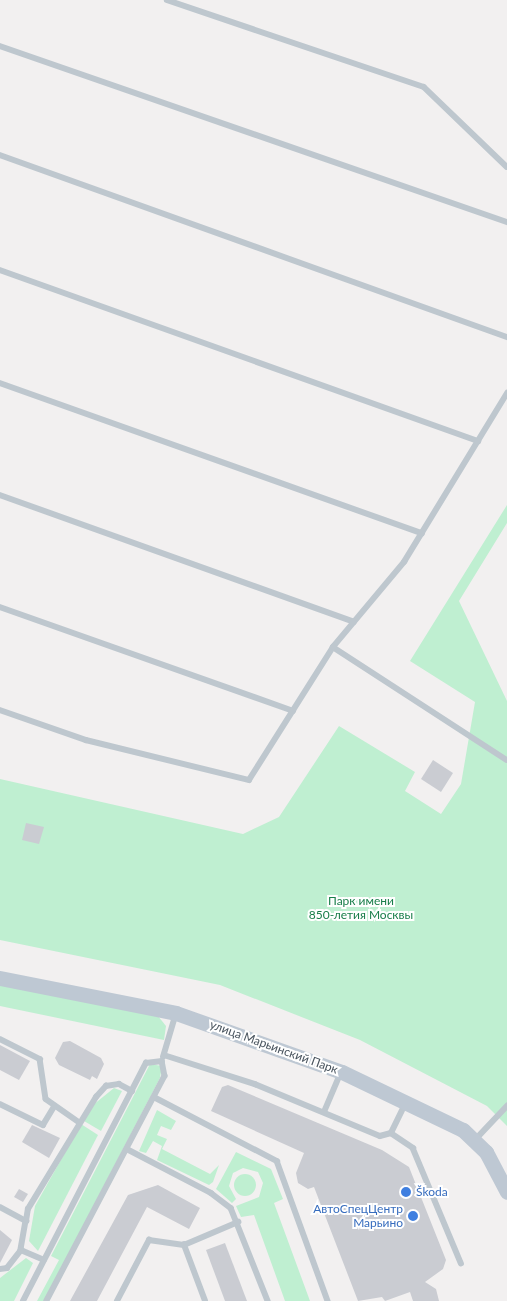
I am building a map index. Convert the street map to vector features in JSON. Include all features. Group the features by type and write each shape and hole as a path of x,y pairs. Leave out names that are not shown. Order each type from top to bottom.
{"main road":[{"name":"улица Марьинский Парк","path":"0,978 176,1013 342,1072 406,1101 475,1140 493,1162 507,1192"}],"lane":[{"path":"167,0 424,87 507,167"},
{"path":"0,46 507,222"},
{"path":"0,155 507,338"},
{"path":"0,270 478,441"},
{"path":"0,383 422,533"},
{"path":"0,710 86,740 249,780 333,647 404,562 507,393"},
{"path":"0,495 354,622"},
{"path":"0,607 292,711"},
{"path":"333,647 507,760"},
{"path":"47,1301 165,1076 163,1058 176,1013"},
{"path":"0,1039 40,1059 46,1099 54,1107 78,1120"},
{"path":"23,1301 146,1063 163,1058 324,1112 380,1136 391,1133 413,1148 461,1263"},
{"path":"324,1112 342,1072"},
{"path":"0,1269 7,1268 21,1250 28,1209 78,1120 106,1086 118,1084 132,1091"},
{"path":"154,1097 277,1161 328,1301"},
{"path":"391,1133 406,1101"},
{"path":"0,1104 43,1125 54,1107"},
{"path":"475,1140 507,1106"},
{"path":"127,1149 212,1193 231,1208 268,1301"},
{"path":"0,1207 26,1221"},
{"path":"117,1301 149,1240 184,1245 238,1222"},
{"path":"184,1245 205,1301"},
{"path":"21,1250 44,1260"}],"green space":[{"name":"Парк имени 850-летия Москвы","path":"507,505 507,523 459,601 507,701 507,1126 487,1106 360,1040 220,985 0,940 0,779 243,834 279,817 339,726 415,772 405,791 441,814 461,784 475,702 410,661"},
{"path":"0,983 158,1016 166,1026 164,1040 0,1006"},
{"path":"150,1064 162,1066 160,1078 44,1301 37,1301 59,1260 51,1256"},
{"path":"114,1088 122,1091 101,1131 84,1121 93,1105"},
{"path":"157,1110 176,1121 171,1130 161,1126 157,1135 167,1139 162,1149 210,1174 219,1165 213,1182 209,1185 157,1160 162,1146 153,1141 146,1153 139,1151"},
{"path":"81,1124 98,1135 38,1251 29,1241 35,1206"},
{"path":"236,1152 271,1169 283,1199 274,1203 310,1301 285,1301 254,1215 241,1217 236,1206 259,1197 263,1183 258,1172 243,1168 233,1173 229,1186 236,1199 232,1203 216,1189"},
{"path":"241,1174 249,1174 256,1181 256,1189 249,1196 241,1196 234,1189 234,1181"},
{"path":"26,1258 33,1263 14,1301 0,1301 0,1278"}],"building":[{"path":"433,760 453,773 441,792 421,779"},
{"path":"26,823 44,827 39,844 22,840"},
{"path":"70,1041 101,1058 104,1064 97,1079 92,1076 90,1080 59,1065 55,1058 63,1042"},
{"path":"0,1045 30,1061 19,1080 0,1070"},
{"path":"228,1085 382,1150 409,1167 446,1260 443,1269 425,1282 436,1289 439,1301 413,1301 410,1292 385,1301 382,1297 358,1301 314,1187 308,1189 298,1183 296,1173 304,1153 211,1111 222,1087"},
{"path":"32,1125 60,1138 49,1158 22,1142"},
{"path":"158,1185 200,1208 189,1229 147,1207 97,1301 70,1301 128,1195"},
{"path":"19,1189 28,1194 23,1202 14,1197"},
{"path":"0,1230 12,1240 0,1263"},
{"path":"225,1243 247,1301 225,1301 206,1250"}],"place":[{"name":"Škoda","path":"406,1192"},
{"name":"АвтоСпецЦентр Марьино","path":"413,1216"}]}
